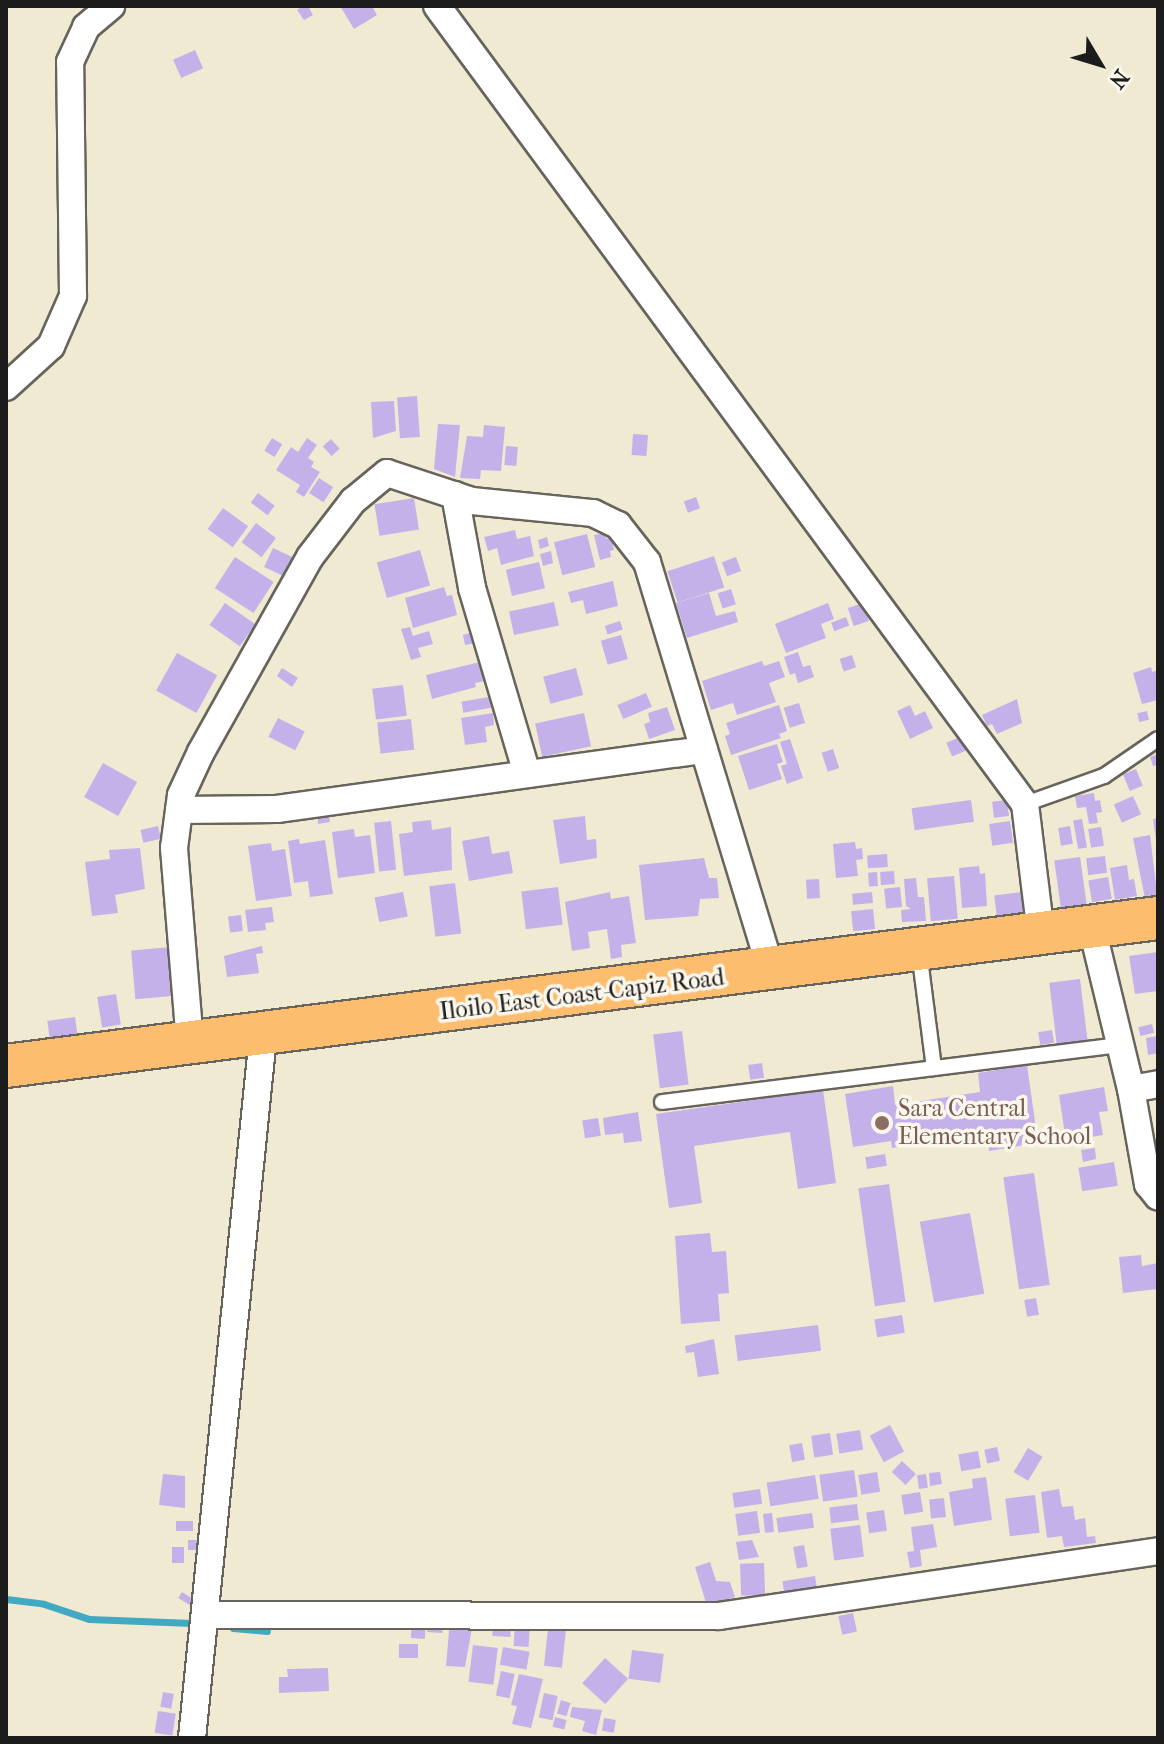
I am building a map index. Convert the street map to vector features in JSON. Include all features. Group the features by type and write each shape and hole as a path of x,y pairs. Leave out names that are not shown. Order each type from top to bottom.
{"main road":[{"name":"Iloilo East Coast-Capiz Road","path":"6,1066 263,1036 1158,918"}],"street":[{"path":"6,387 51,346 73,296 70,62 86,27 111,6"},
{"path":"437,6 1025,804 1041,935"},
{"path":"190,1043 174,848 181,795 201,752 310,557 353,501 387,473 472,501 593,513 618,525 647,562 771,970"},
{"path":"455,495 472,588 527,774"},
{"path":"179,810 277,809 704,750"},
{"path":"1092,928 1131,1089 1148,1184 1158,1197"},
{"path":"192,1738 207,1615 263,1036"},
{"path":"1131,1089 1158,1084"},
{"path":"207,1615 719,1616 1158,1551"}],"lane":[{"path":"1025,804 1104,776 1158,739"},
{"path":"919,951 934,1068"},
{"path":"662,1102 1120,1045"}],"building":[{"path":"308,6 313,15 304,20 297,10"},
{"path":"340,6 372,6 377,15 354,29"},
{"path":"195,50 203,68 181,78 173,60"},
{"path":"417,396 420,437 400,438 397,397"},
{"path":"394,401 396,431 373,438 371,402"},
{"path":"438,424 460,425 455,477 434,469"},
{"path":"484,425 505,427 501,471 481,470 480,479 460,478 467,436 483,437"},
{"path":"633,434 648,435 646,456 632,455"},
{"path":"272,438 282,444 275,457 264,451"},
{"path":"307,438 317,445 308,458 314,462 311,467 320,472 304,497 296,492 300,485 276,470 291,447 298,452"},
{"path":"331,439 340,449 332,456 323,446"},
{"path":"506,446 518,447 516,466 504,465"},
{"path":"319,478 333,487 323,502 309,493"},
{"path":"258,493 275,506 268,515 251,503"},
{"path":"696,497 700,508 688,513 684,501"},
{"path":"414,498 419,530 379,536 374,504"},
{"path":"223,508 248,526 233,547 208,529"},
{"path":"256,523 276,538 262,557 242,542"},
{"path":"515,530 517,539 530,536 534,556 501,565 497,548 488,551 484,537"},
{"path":"605,533 606,539 611,537 614,550 610,551 611,557 600,560 594,535"},
{"path":"587,534 595,567 562,575 554,542"},
{"path":"547,537 549,546 540,549 538,540"},
{"path":"273,548 297,559 288,578 264,567"},
{"path":"420,550 430,586 387,598 377,562"},
{"path":"551,551 553,563 543,566 540,554"},
{"path":"714,556 724,587 678,603 667,571"},
{"path":"235,557 274,582 253,613 215,588"},
{"path":"736,557 741,571 727,576 722,562"},
{"path":"539,562 545,588 512,596 506,570"},
{"path":"613,581 618,606 586,614 583,600 571,603 568,592"},
{"path":"444,587 447,596 452,595 457,615 413,628 405,598"},
{"path":"731,589 736,604 723,609 718,593"},
{"path":"709,593 716,616 735,611 738,622 687,638 676,603"},
{"path":"554,602 559,625 514,635 509,612"},
{"path":"225,603 255,624 240,646 210,625"},
{"path":"828,603 834,619 821,624 826,638 786,653 775,624"},
{"path":"863,603 869,621 854,626 848,608"},
{"path":"846,617 849,625 834,631 831,623"},
{"path":"620,621 623,630 608,635 605,626"},
{"path":"410,627 413,636 429,631 433,644 418,648 421,657 411,660 401,629"},
{"path":"473,632 476,643 465,645 463,635"},
{"path":"621,635 628,659 608,665 601,641"},
{"path":"798,652 803,667 810,665 814,677 798,683 795,673 790,675 784,657"},
{"path":"177,653 217,675 196,713 156,691"},
{"path":"852,655 856,667 844,671 840,659"},
{"path":"762,661 764,666 779,661 785,677 769,683 776,702 737,715 733,703 711,710 702,681"},
{"path":"480,662 485,681 475,683 476,687 432,699 426,675"},
{"path":"1151,667 1152,672 1158,670 1158,700 1142,704 1133,673"},
{"path":"282,668 298,678 292,687 277,676"},
{"path":"576,668 583,695 550,704 543,677"},
{"path":"403,685 407,716 376,720 372,689"},
{"path":"646,693 652,707 623,719 617,705"},
{"path":"489,697 491,708 463,713 461,702"},
{"path":"1017,699 1022,723 997,734 992,724 987,726 982,715"},
{"path":"799,703 805,723 790,728 784,708"},
{"path":"779,705 787,731 779,734 781,738 731,755 725,736 730,734 726,723"},
{"path":"910,705 915,716 925,711 933,728 910,739 897,711"},
{"path":"667,707 675,730 649,739 644,724 650,722 648,713"},
{"path":"1147,711 1149,720 1139,722 1137,713"},
{"path":"493,713 494,725 485,727 487,742 465,745 461,718"},
{"path":"584,713 591,746 542,757 535,723"},
{"path":"278,718 305,732 295,750 268,737"},
{"path":"411,719 414,750 380,753 377,723"},
{"path":"962,736 968,750 952,756 946,743"},
{"path":"790,739 803,778 787,784 781,766 787,764 780,742"},
{"path":"777,744 783,762 777,764 782,779 749,790 738,756"},
{"path":"833,749 839,768 828,772 822,753"},
{"path":"1158,754 1158,765 1153,766 1150,757"},
{"path":"103,763 137,782 118,816 84,797"},
{"path":"1136,769 1143,786 1130,791 1123,774"},
{"path":"1094,793 1095,801 1100,800 1102,812 1096,813 1098,823 1089,824 1086,807 1077,808 1075,796"},
{"path":"1133,796 1141,814 1122,823 1114,805"},
{"path":"971,800 974,822 915,830 912,808"},
{"path":"1007,800 1009,816 994,818 992,802"},
{"path":"585,816 587,840 596,839 597,858 560,864 553,820"},
{"path":"329,817 330,822 318,824 318,818"},
{"path":"1158,818 1158,840 1156,840 1153,819"},
{"path":"1082,819 1087,848 1078,849 1073,821"},
{"path":"431,820 432,830 451,827 452,870 404,876 399,834 413,832 412,822"},
{"path":"391,821 396,870 379,872 374,823"},
{"path":"1010,821 1013,843 992,846 989,824"},
{"path":"158,826 161,839 143,843 140,830"},
{"path":"1070,826 1073,844 1061,846 1058,828"},
{"path":"1101,827 1104,846 1091,848 1088,829"},
{"path":"354,829 355,837 370,835 375,873 338,878 332,832"},
{"path":"1150,835 1158,902 1146,904 1133,838"},
{"path":"489,836 492,854 509,851 513,873 469,881 462,841"},
{"path":"299,839 300,844 325,840 333,894 310,897 308,881 294,883 288,841"},
{"path":"855,842 856,849 862,848 863,859 856,860 858,876 836,878 833,844"},
{"path":"271,843 272,851 285,849 292,896 256,901 248,846"},
{"path":"140,848 145,889 115,895 118,913 92,916 85,862 110,859 109,850"},
{"path":"887,854 888,867 868,868 867,855"},
{"path":"1105,856 1107,873 1088,875 1086,858"},
{"path":"1080,857 1087,906 1061,909 1054,861"},
{"path":"704,858 709,878 717,878 719,898 700,899 698,916 645,920 639,865"},
{"path":"1127,865 1129,880 1134,879 1137,896 1115,900 1110,868"},
{"path":"979,866 980,874 985,873 987,906 962,908 959,868"},
{"path":"894,871 895,884 881,885 880,872"},
{"path":"877,872 878,886 869,887 868,873"},
{"path":"954,876 958,919 931,921 927,878"},
{"path":"1108,877 1112,899 1092,902 1088,880"},
{"path":"916,878 918,897 924,897 926,921 902,922 901,910 911,909 906,906 904,879"},
{"path":"819,879 820,898 807,899 806,880"},
{"path":"455,883 461,934 435,937 429,886"},
{"path":"558,887 563,925 526,929 521,892"},
{"path":"900,887 902,907 886,909 884,889"},
{"path":"403,892 408,917 379,922 375,898"},
{"path":"610,892 611,899 629,896 636,943 621,945 622,957 611,959 607,929 588,932 590,948 572,951 565,902"},
{"path":"872,892 873,903 853,905 852,894"},
{"path":"1023,892 1026,915 997,918 994,896"},
{"path":"272,907 274,922 265,923 266,930 248,932 245,910"},
{"path":"873,909 875,929 853,931 851,911"},
{"path":"241,915 243,931 230,932 228,917"},
{"path":"262,946 263,953 256,954 259,973 227,977 224,956"},
{"path":"171,947 175,996 135,999 131,950"},
{"path":"1158,952 1158,991 1135,994 1129,956"},
{"path":"1080,979 1088,1043 1057,1046 1049,983"},
{"path":"116,994 121,1025 102,1028 97,997"},
{"path":"75,1017 78,1038 50,1042 47,1021"},
{"path":"1152,1024 1154,1033 1140,1036 1138,1027"},
{"path":"1052,1030 1054,1043 1040,1045 1038,1032"},
{"path":"682,1031 689,1085 660,1088 653,1035"},
{"path":"1158,1036 1158,1053 1148,1055 1146,1038"},
{"path":"762,1063 764,1078 750,1080 748,1065"},
{"path":"1027,1065 1038,1143 989,1151 987,1134 892,1148 891,1141 853,1147 845,1094 893,1086 895,1105 980,1092 978,1073"},
{"path":"1104,1087 1108,1111 1099,1112 1103,1135 1066,1141 1059,1095"},
{"path":"823,1090 836,1183 798,1189 790,1132 694,1146 702,1203 669,1208 656,1114"},
{"path":"638,1112 642,1141 624,1143 623,1133 605,1135 603,1118"},
{"path":"598,1118 601,1136 585,1138 582,1121"},
{"path":"1095,1148 1096,1159 1083,1162 1081,1150"},
{"path":"885,1154 887,1166 867,1169 865,1157"},
{"path":"1114,1162 1118,1186 1082,1191 1078,1168"},
{"path":"1034,1173 1050,1285 1019,1289 1003,1177"},
{"path":"889,1184 906,1302 875,1306 858,1188"},
{"path":"970,1213 984,1294 934,1303 920,1222"},
{"path":"710,1233 712,1252 726,1251 729,1293 718,1294 720,1321 681,1324 675,1236"},
{"path":"1141,1255 1142,1266 1158,1263 1158,1289 1123,1293 1119,1257"},
{"path":"1036,1298 1039,1315 1027,1317 1024,1300"},
{"path":"902,1315 905,1333 877,1337 874,1319"},
{"path":"818,1325 821,1351 738,1361 735,1335"},
{"path":"714,1339 719,1374 698,1377 694,1352 686,1353 685,1346"},
{"path":"890,1425 904,1451 884,1462 870,1436"},
{"path":"860,1430 863,1450 839,1454 836,1434"},
{"path":"830,1433 833,1455 814,1457 811,1436"},
{"path":"802,1443 805,1460 792,1462 789,1445"},
{"path":"997,1447 1000,1461 987,1463 984,1450"},
{"path":"1028,1448 1043,1457 1028,1481 1014,1472"},
{"path":"978,1451 981,1468 961,1471 958,1454"},
{"path":"902,1461 916,1474 906,1485 892,1472"},
{"path":"854,1470 858,1497 823,1502 819,1475"},
{"path":"877,1472 880,1492 861,1495 858,1475"},
{"path":"940,1472 942,1484 930,1486 929,1473"},
{"path":"163,1474 185,1476 185,1508 159,1505"},
{"path":"926,1474 928,1488 919,1489 917,1475"},
{"path":"815,1475 819,1499 770,1506 767,1483"},
{"path":"986,1477 992,1520 954,1526 949,1492 973,1488 972,1479"},
{"path":"760,1489 762,1504 734,1508 732,1493"},
{"path":"1059,1489 1062,1507 1073,1506 1075,1520 1085,1518 1087,1537 1095,1536 1096,1543 1064,1547 1062,1536 1047,1538 1041,1492"},
{"path":"920,1492 923,1512 904,1515 901,1495"},
{"path":"1035,1495 1040,1533 1010,1536 1005,1499"},
{"path":"944,1498 946,1517 931,1518 929,1500"},
{"path":"857,1504 859,1520 831,1523 829,1507"},
{"path":"884,1510 887,1531 869,1533 866,1513"},
{"path":"757,1511 760,1533 738,1536 735,1514"},
{"path":"772,1513 774,1532 765,1533 763,1514"},
{"path":"812,1513 814,1528 778,1533 776,1518"},
{"path":"176,1521 193,1521 193,1531 176,1531"},
{"path":"933,1524 937,1547 920,1550 922,1566 910,1568 907,1552 914,1551 911,1527"},
{"path":"860,1525 864,1557 834,1560 830,1529"},
{"path":"188,1540 198,1540 198,1550 188,1550"},
{"path":"752,1540 759,1557 739,1560 736,1542"},
{"path":"804,1545 808,1567 797,1569 793,1547"},
{"path":"172,1547 184,1547 184,1563 172,1563"},
{"path":"710,1562 716,1581 730,1582 735,1597 707,1606 695,1567"},
{"path":"764,1563 765,1595 741,1596 740,1564"},
{"path":"815,1576 817,1589 784,1594 782,1581"},
{"path":"182,1592 193,1599 189,1605 178,1598"},
{"path":"853,1613 857,1632 842,1635 838,1616"},
{"path":"450,1620 472,1628 465,1667 446,1666"},
{"path":"412,1621 426,1622 425,1639 411,1638"},
{"path":"428,1622 443,1623 442,1633 427,1632"},
{"path":"493,1624 511,1625 510,1637 492,1636"},
{"path":"515,1625 530,1626 528,1647 514,1646"},
{"path":"548,1628 566,1630 562,1668 544,1666"},
{"path":"399,1644 418,1644 418,1658 399,1658"},
{"path":"473,1645 498,1648 493,1685 468,1682"},
{"path":"503,1647 530,1652 526,1669 500,1665"},
{"path":"632,1650 664,1654 660,1683 628,1679"},
{"path":"605,1658 628,1679 605,1704 582,1683"},
{"path":"328,1668 329,1691 279,1693 279,1677 288,1677 287,1669"},
{"path":"501,1671 515,1674 509,1698 496,1695"},
{"path":"519,1674 543,1679 531,1728 512,1724 517,1706 511,1705"},
{"path":"163,1692 174,1694 171,1709 160,1707"},
{"path":"544,1693 558,1696 552,1720 539,1717"},
{"path":"561,1700 571,1703 566,1716 557,1713"},
{"path":"572,1707 602,1710 596,1735 582,1731 585,1721 570,1717"},
{"path":"158,1711 176,1714 172,1736 155,1733"},
{"path":"555,1717 567,1720 564,1730 553,1727"},
{"path":"604,1718 616,1720 614,1733 602,1731"}],"waterway":[{"path":"6,1599 44,1604 89,1619 192,1623"},
{"path":"233,1628 267,1631"}],"place":[{"name":"Sara Central Elementary School","path":"882,1123"}]}
